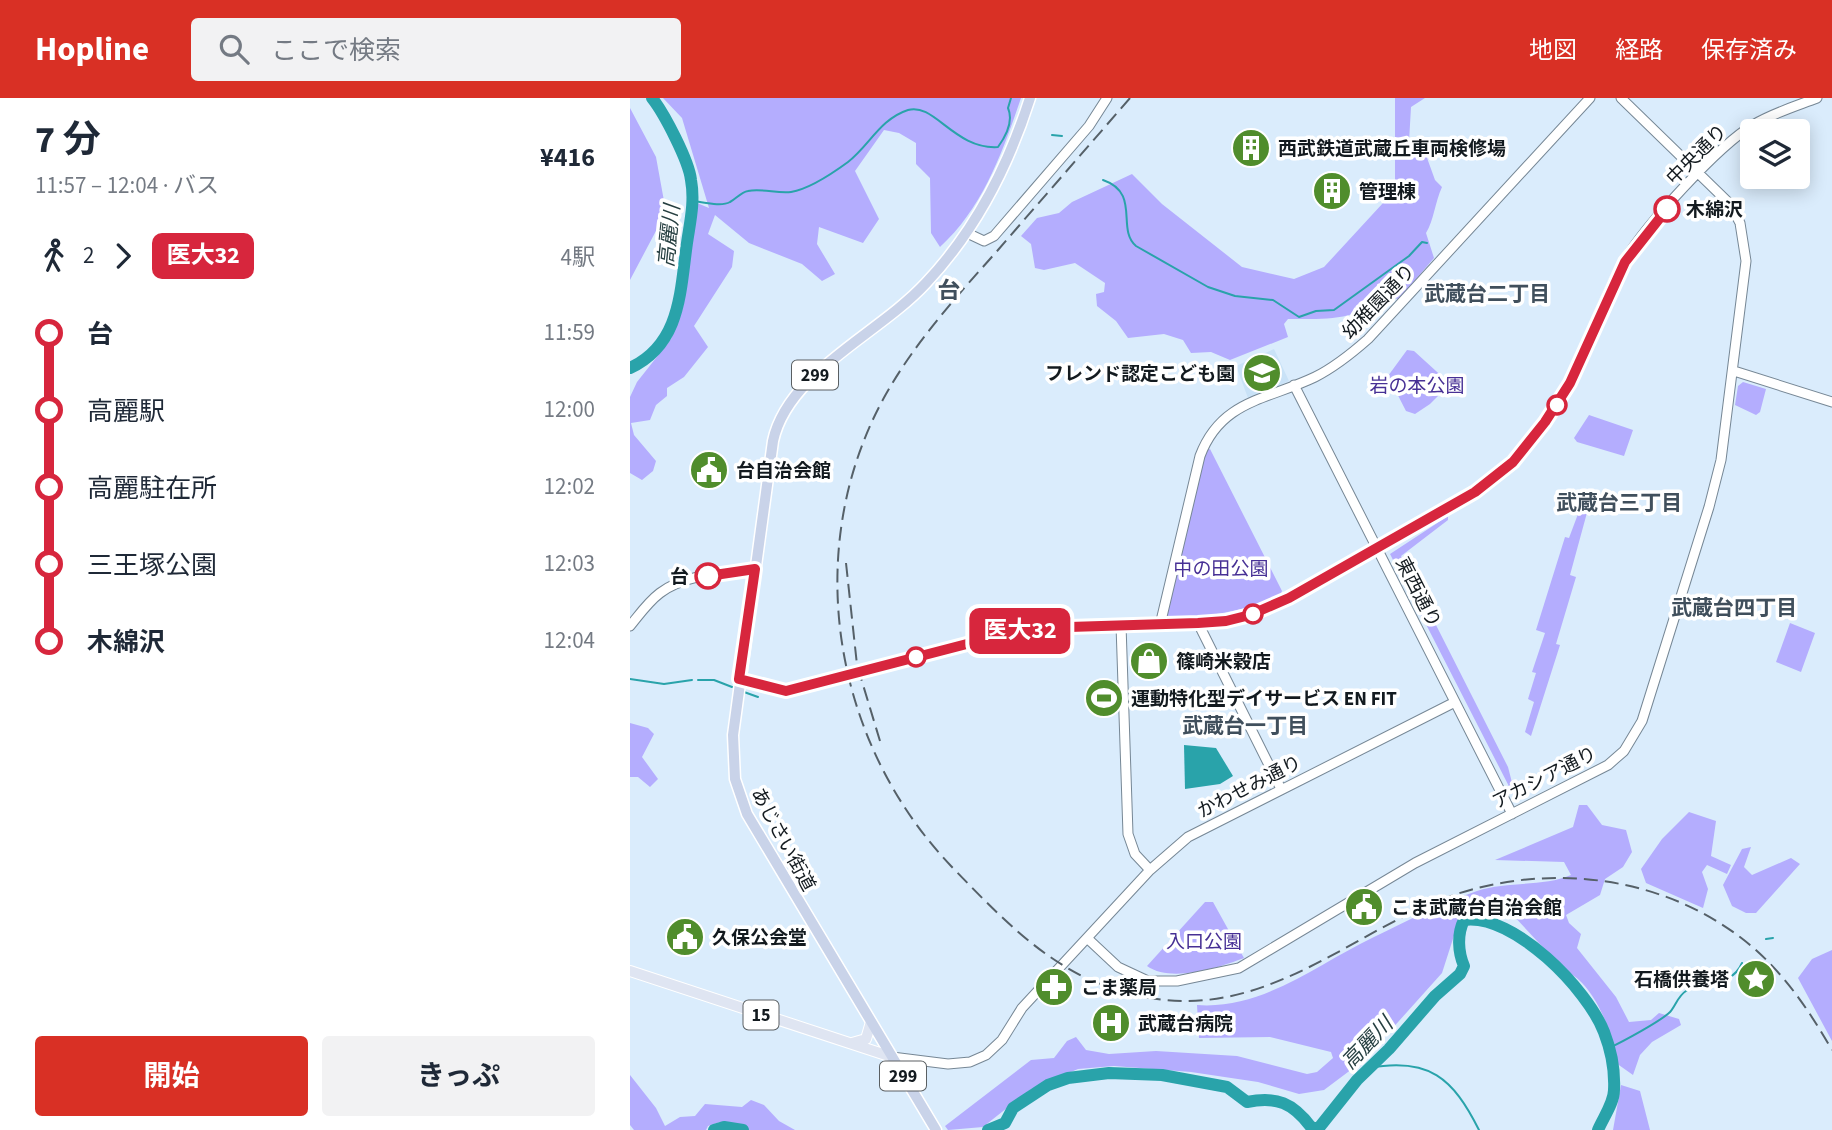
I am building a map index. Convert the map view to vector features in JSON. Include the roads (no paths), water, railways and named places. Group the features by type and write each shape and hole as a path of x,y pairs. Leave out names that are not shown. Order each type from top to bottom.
{"highway":[{"name":"299","path":"967,233 1005,166 1030,98"},
{"name":"あじさい街道","path":"936,1130 741,799 733,759 739,679 773,442 783,410 802,386 907,303 967,233"}],"main road":[{"name":"15","path":"630,971 892,1057"},
{"path":"848,1043 866,1039 871,1022"}],"street":[{"path":"967,233 979,240 994,236 1089,127 1107,98"},
{"name":"幼稚園通り","path":"1160,625 1194,480 1207,437 1233,411 1328,370 1368,339 1590,98"},
{"name":"アカシア通り","path":"1087,938 1118,967 1148,981 1177,981 1239,968 1415,863 1608,765 1624,751 1642,721 1714,488 1734,371 1746,247 1740,223 1730,204 1621,98"},
{"name":"中央通り","path":"864,672 1013,632 1226,621 1270,607 1475,492 1526,448 1570,383 1615,278 1633,248 1727,144 1754,124 1817,98"},
{"path":"1734,371 1832,402"},
{"name":"東西通り","path":"1294,385 1512,814"},
{"path":"630,626 649,603 668,588 693,579 755,569"},
{"path":"1198,623 1282,789"},
{"path":"1121,625 1128,834 1135,854 1150,870"},
{"path":"739,679 786,691 820,683"},
{"name":"かわせみ通り","path":"892,1057 960,1064 986,1055 1002,1040 1022,1008 1150,870 1188,837 1455,702"}],"water":[{"path":"1184,745 1216,748 1233,776 1220,784 1185,789"}],"waterway":[{"name":"高麗川","path":"630,368 647,358 669,331 679,298 692,204 691,180 686,161 652,98"},
{"path":"693,201 722,204 748,191 786,192 805,188 848,162 882,126 908,110 918,109 927,113 969,141 998,147 1008,129 1011,98"},
{"path":"1052,135 1062,136"},
{"path":"1103,180 1115,186 1121,193 1125,202 1130,239 1136,246 1208,287 1235,296 1273,300 1299,317 1316,311 1334,310 1409,256 1422,242 1427,243"},
{"path":"630,679 664,684 692,680"},
{"path":"698,680 714,680 732,687"},
{"path":"744,692 758,697"},
{"name":"高麗川","path":"988,1130 1005,1123 1013,1108 1048,1085 1068,1078 1109,1073 1162,1075 1227,1087 1247,1102 1267,1100 1284,1103 1298,1112 1311,1127 1318,1129 1357,1080 1389,1049 1435,996 1460,974 1464,966 1459,943 1464,920 1484,921 1526,941 1566,976 1595,1015 1609,1046 1614,1083 1614,1095 1598,1130"},
{"path":"1766,939 1773,938"},
{"path":"1609,1048 1665,1016 1686,991 1725,980 1738,971 1742,963"},
{"path":"1369,1068 1408,1066 1437,1075 1459,1097 1479,1130"},
{"name":"高麗川","path":"1322,1125 1324,1130"},
{"name":"高麗川","path":"714,1130 724,1127 743,1130"}],"tunnel":[{"path":"820,683 864,672"}],"railway":[{"path":"1130,98 924,337 886,394 859,453 843,515 837,578 842,640 855,702 879,761 911,816 951,866 1022,935 1072,971 1131,994 1165,1000 1201,1000 1235,995 1299,972 1423,907 1465,892 1508,882 1553,878 1597,880 1640,889 1682,903 1721,924 1757,951 1779,974 1832,1050"},
{"path":"846,563 857,665 880,741"}],"place":[{"name":"西武鉄道武蔵丘車両検修場","path":"1251,148"},
{"name":"管理棟","path":"1332,191"},
{"name":"木綿沢","path":"1667,209"},
{"name":"フレンド認定こども園","path":"1262,373"},
{"name":"台自治会館","path":"709,470"},
{"name":"台","path":"708,576"},
{"name":"篠崎米穀店","path":"1149,661"},
{"name":"運動特化型デイサービス EN FIT","path":"1104,698"},
{"name":"こま武蔵台自治会館","path":"1364,907"},
{"name":"久保公会堂","path":"685,937"},
{"name":"石橋供養塔","path":"1756,979"},
{"name":"こま薬局","path":"1054,987"},
{"name":"武蔵台病院","path":"1111,1023"}],"district":[{"name":"台","path":"949,290"},
{"name":"武蔵台二丁目","path":"1487,294"},
{"name":"武蔵台三丁目","path":"1619,503"},
{"name":"武蔵台四丁目","path":"1734,608"},
{"name":"武蔵台一丁目","path":"1245,726"}],"park label":[{"name":"岩の本公園","path":"1417,385"},
{"name":"中の田公園","path":"1221,568"},
{"name":"入口公園","path":"1204,941"}]}
